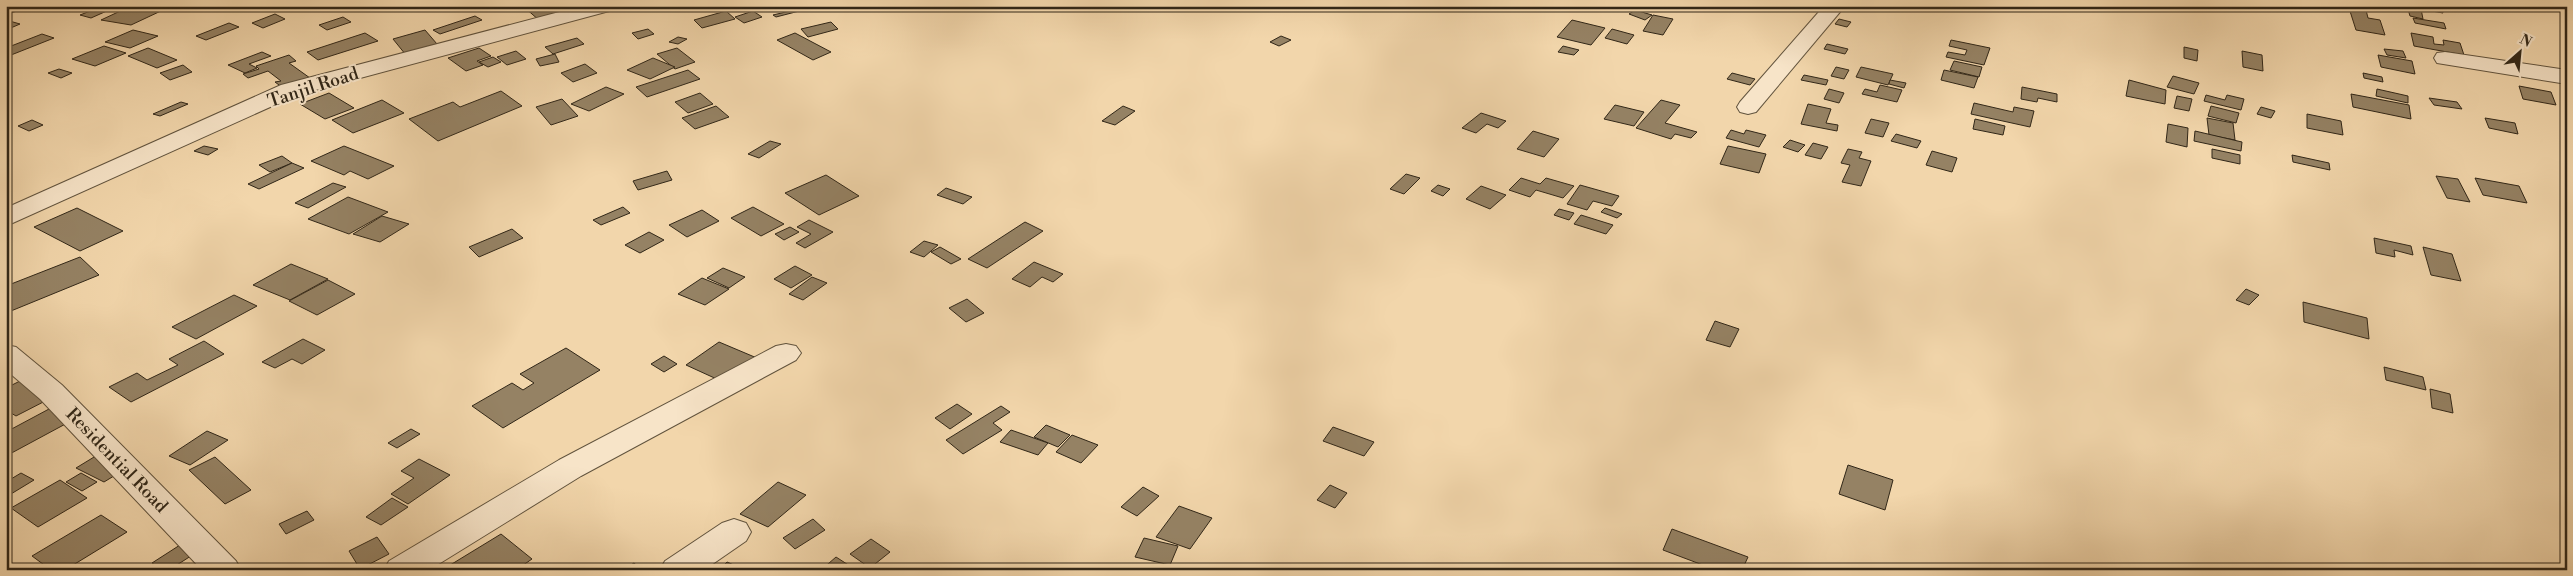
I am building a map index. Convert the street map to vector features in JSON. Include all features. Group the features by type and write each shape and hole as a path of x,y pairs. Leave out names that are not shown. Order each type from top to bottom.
{"street":[{"path":"6,8 11,6"},
{"name":"Tanjil Road","path":"6,218 289,90 606,6"},
{"path":"1748,107 1835,6"},
{"path":"2445,58 2567,77"},
{"path":"401,570 570,468 786,353"},
{"name":"Residential Road","path":"6,354 51,392 224,570"},
{"path":"678,570 734,532"}],"building":[{"path":"58,6 77,6 66,11 52,9"},
{"path":"131,6 163,10 131,25 101,20"},
{"path":"559,6 566,13 540,21 524,7"},
{"path":"786,6 809,6 811,8 776,17 773,15 790,11"},
{"path":"2407,6 2441,6 2443,13 2421,9 2423,19 2410,16"},
{"path":"98,8 109,10 91,18 80,15"},
{"path":"2349,8 2366,10 2368,18 2380,20 2385,35 2356,30"},
{"path":"1635,10 1652,15 1645,20 1629,14"},
{"path":"726,11 735,19 702,28 694,20"},
{"path":"753,11 762,17 744,23 735,17"},
{"path":"275,14 285,19 263,28 252,23"},
{"path":"1653,15 1673,19 1663,35 1643,31"},
{"path":"475,16 482,20 440,34 433,30"},
{"path":"343,17 351,22 327,30 319,25"},
{"path":"2413,18 2444,23 2446,29 2415,23"},
{"path":"1839,19 1851,22 1847,27 1835,24"},
{"path":"6,20 20,24 6,30"},
{"path":"1572,20 1605,28 1591,45 1557,37"},
{"path":"831,22 838,29 808,37 801,29"},
{"path":"229,23 239,27 206,40 196,36"},
{"path":"648,29 654,34 638,39 632,33"},
{"path":"1612,29 1634,35 1627,44 1605,38"},
{"path":"133,30 158,36 130,48 105,42"},
{"path":"425,30 443,51 410,60 393,39"},
{"path":"365,33 378,41 318,60 307,52"},
{"path":"795,33 831,52 813,60 777,40"},
{"path":"2411,33 2433,37 2434,44 2444,45 2443,40 2460,43 2464,55 2414,46"},
{"path":"42,34 54,38 6,57 6,48"},
{"path":"1281,36 1291,40 1279,46 1270,42"},
{"path":"678,37 687,39 678,44 669,42"},
{"path":"577,38 584,44 553,54 545,47"},
{"path":"1951,40 1990,48 1984,65 1946,57 1948,52 1965,55 1967,50 1949,46"},
{"path":"1827,44 1848,49 1845,54 1824,49"},
{"path":"104,46 126,53 95,66 72,59"},
{"path":"1563,46 1579,50 1574,55 1558,52"},
{"path":"2184,47 2198,50 2197,61 2184,58"},
{"path":"148,48 177,60 157,68 128,56"},
{"path":"479,48 491,56 477,61 483,65 466,71 448,58"},
{"path":"677,48 695,62 675,69 657,54"},
{"path":"2384,49 2403,51 2406,58 2387,55"},
{"path":"516,51 526,59 507,65 497,57"},
{"path":"2242,51 2262,55 2263,71 2243,67"},
{"path":"262,52 271,56 249,64 257,68 245,73 228,65"},
{"path":"555,54 559,62 540,66 536,59"},
{"path":"289,55 296,61 289,63 310,78 283,88 275,82 281,81 268,71 248,78 243,74 259,69 256,66"},
{"path":"2378,55 2412,61 2415,74 2381,67"},
{"path":"493,57 501,62 488,67 479,62"},
{"path":"653,58 675,67 650,79 627,70"},
{"path":"1954,61 1982,67 1979,77 1950,70"},
{"path":"585,64 597,73 573,82 561,73"},
{"path":"183,65 192,72 170,80 160,73"},
{"path":"1836,67 1849,70 1844,79 1831,76"},
{"path":"1861,67 1893,74 1888,85 1856,77"},
{"path":"59,69 72,73 61,78 48,73"},
{"path":"688,70 700,79 647,97 636,87"},
{"path":"1944,70 1978,77 1974,88 1941,80"},
{"path":"1732,73 1755,79 1750,85 1727,79"},
{"path":"2363,73 2382,77 2383,82 2364,78"},
{"path":"1804,75 1828,80 1826,85 1801,80"},
{"path":"2173,76 2199,83 2194,94 2167,87"},
{"path":"1890,80 1906,83 1904,88 1889,84"},
{"path":"2129,80 2166,90 2165,104 2126,96"},
{"path":"1880,85 1902,90 1897,102 1862,94 1865,89 1877,92"},
{"path":"2519,86 2551,92 2556,105 2523,99"},
{"path":"606,87 624,94 589,111 571,104"},
{"path":"2022,87 2057,94 2057,102 2038,98 2037,102 2021,99"},
{"path":"1829,89 1844,93 1839,103 1824,99"},
{"path":"2377,89 2408,96 2408,103 2376,96"},
{"path":"501,91 522,106 438,141 409,119 453,102 460,107"},
{"path":"329,93 354,108 325,119 300,104"},
{"path":"700,93 713,104 688,113 675,102"},
{"path":"2351,94 2409,105 2411,119 2353,107"},
{"path":"2206,95 2225,100 2227,95 2244,99 2241,110 2204,101"},
{"path":"2177,96 2192,99 2189,111 2174,108"},
{"path":"2429,98 2457,102 2462,109 2434,105"},
{"path":"562,99 578,116 551,125 536,107"},
{"path":"382,100 404,113 353,133 332,120"},
{"path":"1661,100 1680,105 1665,123 1697,132 1691,138 1675,134 1671,139 1636,128"},
{"path":"181,102 188,104 160,116 153,114"},
{"path":"1974,103 2013,112 2014,107 2034,111 2030,127 1971,114"},
{"path":"1808,104 1831,109 1826,123 1838,125 1837,131 1801,124"},
{"path":"1615,105 1644,112 1634,126 1604,119"},
{"path":"716,106 729,117 695,129 682,118"},
{"path":"1123,106 1135,111 1115,125 1102,121"},
{"path":"2211,106 2239,113 2236,123 2208,116"},
{"path":"2261,107 2275,111 2271,118 2257,114"},
{"path":"1481,113 1506,121 1498,128 1487,124 1476,133 1462,128"},
{"path":"2307,114 2341,121 2343,135 2307,128"},
{"path":"2207,118 2233,123 2235,140 2209,135"},
{"path":"2485,118 2515,123 2518,134 2489,128"},
{"path":"1871,119 1889,123 1883,137 1865,133"},
{"path":"1975,119 2005,126 2003,135 1973,129"},
{"path":"32,120 43,125 29,131 18,126"},
{"path":"2168,124 2188,128 2187,147 2166,142"},
{"path":"1731,130 1744,134 1746,130 1766,135 1759,147 1726,138"},
{"path":"1533,131 1559,139 1544,157 1517,149"},
{"path":"2195,131 2242,142 2241,151 2194,141"},
{"path":"1896,134 1921,141 1917,148 1891,141"},
{"path":"1790,140 1805,145 1798,152 1783,147"},
{"path":"770,141 781,144 759,158 748,154"},
{"path":"1813,143 1828,147 1821,159 1805,155"},
{"path":"204,146 218,149 208,155 194,151"},
{"path":"344,146 394,166 368,179 350,171 344,175 311,161"},
{"path":"1728,146 1766,154 1759,173 1720,164"},
{"path":"1848,149 1862,152 1859,158 1871,161 1861,186 1842,182 1850,165 1841,163"},
{"path":"2212,149 2240,155 2240,164 2212,158"},
{"path":"1932,151 1957,158 1952,172 1926,165"},
{"path":"2292,155 2329,163 2330,170 2293,162"},
{"path":"282,156 292,163 270,172 259,165"},
{"path":"292,163 304,168 259,189 248,184"},
{"path":"667,171 672,180 638,190 633,181"},
{"path":"1406,174 1420,178 1404,194 1390,189"},
{"path":"826,175 859,196 819,215 785,193"},
{"path":"2436,176 2458,179 2470,202 2447,198"},
{"path":"1521,178 1540,184 1546,178 1574,186 1563,198 1536,190 1530,197 1509,190"},
{"path":"2475,178 2519,186 2527,203 2483,195"},
{"path":"333,183 346,187 308,208 295,203"},
{"path":"1438,185 1450,189 1443,196 1431,191"},
{"path":"1580,185 1619,196 1612,206 1593,201 1587,210 1567,204"},
{"path":"1481,186 1506,195 1490,209 1466,199"},
{"path":"946,188 972,197 963,204 937,195"},
{"path":"348,197 388,212 349,234 308,219"},
{"path":"623,207 630,213 601,225 593,220"},
{"path":"753,207 784,224 761,236 731,218"},
{"path":"77,208 123,231 80,251 34,227"},
{"path":"1605,208 1622,214 1617,218 1601,212"},
{"path":"1559,209 1574,213 1569,220 1554,215"},
{"path":"702,210 719,221 687,237 669,225"},
{"path":"1581,215 1613,225 1606,234 1574,224"},
{"path":"382,216 409,224 380,242 353,234"},
{"path":"809,220 833,232 805,248 796,243 811,234 797,227"},
{"path":"1025,222 1043,231 987,268 968,259"},
{"path":"790,227 799,232 784,240 775,234"},
{"path":"512,229 523,238 479,257 469,247"},
{"path":"649,232 664,240 640,253 625,245"},
{"path":"2374,238 2411,246 2413,255 2394,250 2395,257 2376,253"},
{"path":"924,241 938,245 924,257 910,252"},
{"path":"940,247 961,259 951,264 931,252"},
{"path":"2423,247 2452,254 2461,281 2431,275"},
{"path":"80,257 99,275 6,313 6,286"},
{"path":"1034,262 1063,274 1053,282 1042,277 1030,287 1012,279"},
{"path":"291,264 328,279 290,300 253,285"},
{"path":"795,266 812,275 791,288 774,279"},
{"path":"723,268 745,277 729,288 707,278"},
{"path":"812,277 827,283 803,300 789,294"},
{"path":"702,278 729,289 705,305 678,294"},
{"path":"328,280 355,294 317,315 289,301"},
{"path":"2246,289 2259,295 2249,305 2236,300"},
{"path":"234,295 257,306 196,339 172,327"},
{"path":"967,299 984,313 966,322 949,308"},
{"path":"2303,302 2367,318 2369,339 2304,322"},
{"path":"1715,321 1739,329 1730,347 1706,340"},
{"path":"303,339 325,350 302,364 292,359 275,368 262,362"},
{"path":"204,341 224,354 131,402 109,387 137,373 147,380 178,365 169,359"},
{"path":"719,342 764,361 732,386 686,365"},
{"path":"566,348 600,370 503,428 472,406 512,383 523,390 534,383 520,374"},
{"path":"664,356 677,364 664,372 651,364"},
{"path":"2384,367 2423,377 2426,390 2386,380"},
{"path":"24,379 53,397 16,416 6,410 6,388"},
{"path":"2430,389 2450,394 2453,413 2432,408"},
{"path":"957,404 972,414 950,429 935,418"},
{"path":"1001,406 1010,412 993,423 1002,430 963,454 946,440"},
{"path":"49,409 71,421 6,456 6,432"},
{"path":"1046,425 1070,435 1058,447 1034,437"},
{"path":"1333,427 1374,442 1364,456 1323,441"},
{"path":"411,429 420,434 397,448 388,443"},
{"path":"1011,430 1048,443 1038,455 1000,442"},
{"path":"207,431 228,440 190,465 169,456"},
{"path":"1072,435 1098,445 1081,463 1056,452"},
{"path":"99,454 127,468 104,482 76,468"},
{"path":"215,457 251,490 225,504 189,470"},
{"path":"419,459 450,475 408,504 391,494 414,478 401,471"},
{"path":"1848,465 1893,480 1885,510 1839,494"},
{"path":"21,473 34,480 6,497 6,482"},
{"path":"81,473 97,482 82,491 66,482"},
{"path":"60,480 87,498 38,527 11,508"},
{"path":"778,482 806,495 768,527 740,514"},
{"path":"1330,485 1347,493 1335,508 1317,500"},
{"path":"1143,487 1159,496 1137,516 1121,507"},
{"path":"392,498 408,507 381,525 366,517"},
{"path":"1179,506 1212,518 1190,549 1156,537"},
{"path":"307,511 314,520 286,534 279,524"},
{"path":"101,515 127,532 65,570 51,570 32,556"},
{"path":"813,519 825,530 795,549 783,538"},
{"path":"1672,529 1748,557 1742,570 1716,570 1663,550"},
{"path":"501,534 532,559 516,570 442,570"},
{"path":"377,537 389,554 360,569 349,551"},
{"path":"1144,538 1178,546 1170,565 1135,557"},
{"path":"871,539 890,552 870,568 850,554"},
{"path":"180,545 194,554 169,570 163,570 152,563"},
{"path":"836,557 850,566 845,570 821,570"},
{"path":"727,562 745,570 719,570"},
{"path":"634,563 642,570 623,570"}]}
